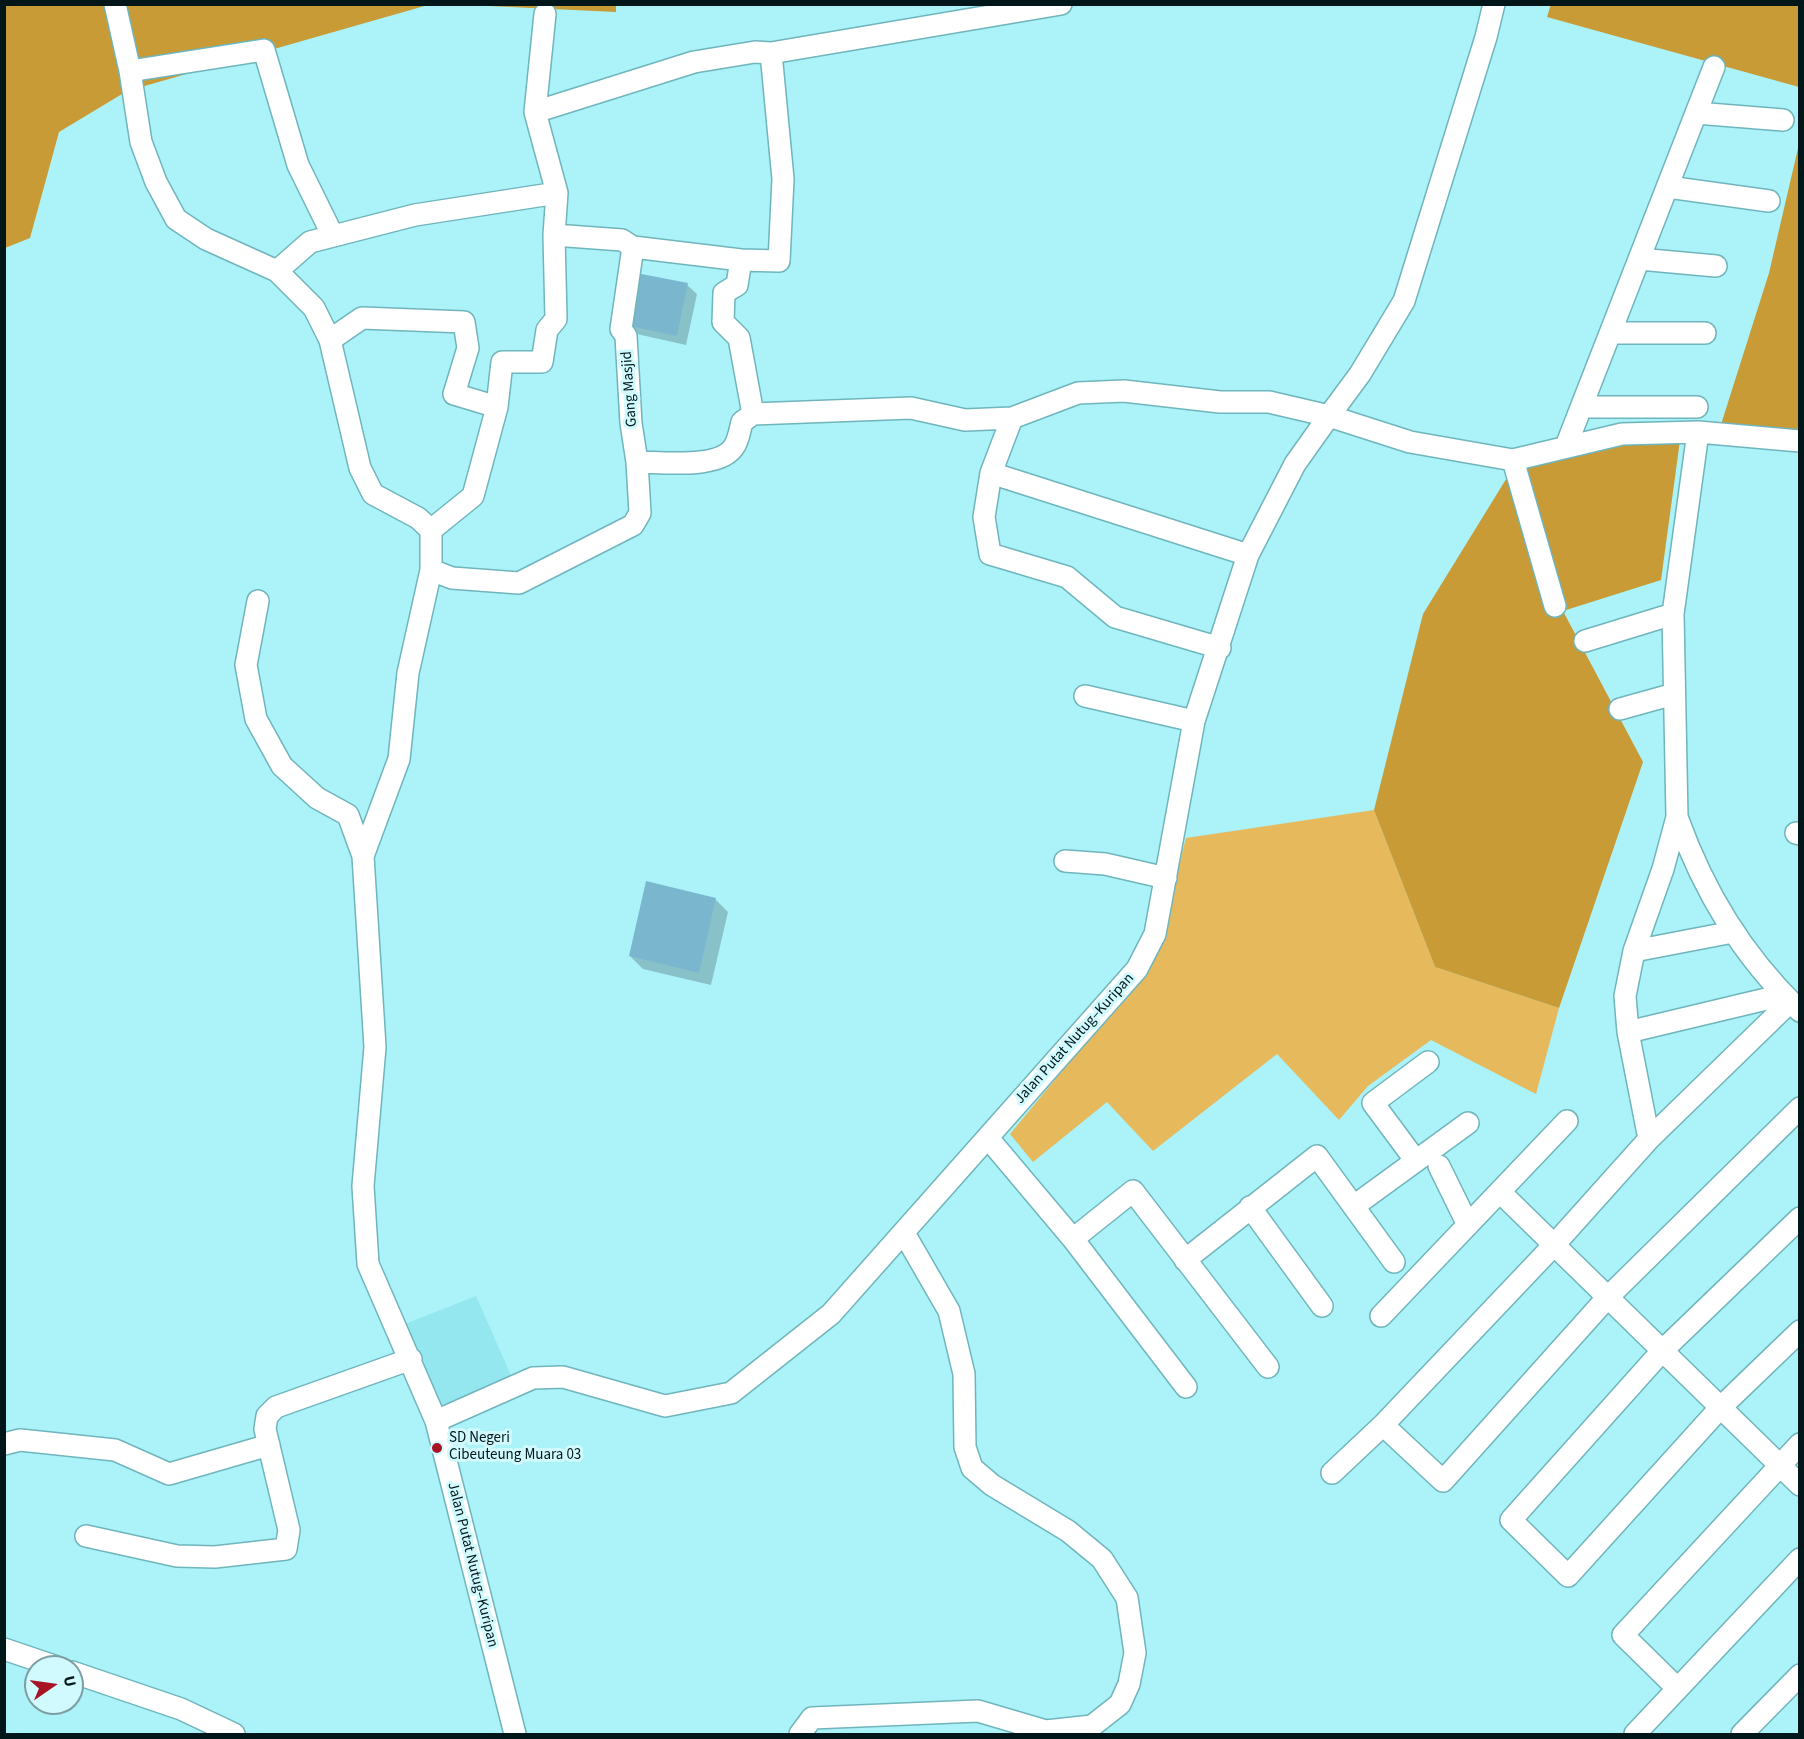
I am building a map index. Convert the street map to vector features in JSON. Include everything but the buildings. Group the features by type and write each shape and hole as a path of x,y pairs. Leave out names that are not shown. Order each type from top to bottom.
{"street":[{"path":"115,4 130,71 141,142 156,182 176,219 206,238 277,271 314,308 330,340 360,468 373,494 418,518 431,530 431,570 408,673 399,759 363,856"},
{"path":"535,112 694,62 755,52 771,53 1061,4"},
{"name":"Jalan Putat Nutug–Kuripan","path":"515,1734 436,1421 533,1378 563,1377 665,1407 731,1393 831,1314 1137,969 1155,934 1194,721 1220,648 1248,555 1295,464 1360,374 1404,301 1486,37 1494,4"},
{"path":"431,530 473,496 497,407 502,362 542,362 547,330 556,319 554,235 557,192 535,112 545,14"},
{"path":"130,71 264,50 298,165 333,236"},
{"path":"554,235 621,240 633,247 741,260 780,261 783,179 771,53"},
{"path":"1566,446 1714,67"},
{"path":"1696,113 1783,120"},
{"path":"1668,187 1769,201"},
{"path":"277,271 310,242 416,214 557,192"},
{"name":"Gang Masjid","path":"431,570 452,578 519,583 633,525 640,513 637,462 631,423 626,336 621,329 633,247"},
{"path":"1640,259 1716,266"},
{"path":"741,260 737,285 724,294 723,322 739,338 753,414"},
{"path":"330,340 362,318 464,322 468,348 454,394 497,407"},
{"path":"1611,333 1705,333"},
{"path":"637,462 704,462 725,456 735,445 742,422 753,414 911,408 965,420 1012,418 1078,393 1124,391 1220,402 1269,402 1329,416 1410,442 1513,460 1622,434 1698,432 1800,441"},
{"path":"1582,407 1697,407"},
{"path":"1012,418 992,473 984,517 990,554 1067,577 1115,617 1220,648"},
{"path":"1649,1139 1628,1032 1624,996 1634,951 1663,869 1677,817 1673,614 1698,432"},
{"path":"1513,460 1555,606"},
{"path":"992,473 1248,555"},
{"path":"258,601 246,665 256,719 282,766 317,798 348,815 363,856 375,1047 363,1186 368,1264 436,1421"},
{"path":"1585,641 1673,614"},
{"path":"1620,709 1674,694"},
{"path":"1085,696 1194,721"},
{"path":"1677,817 1695,865 1733,932 1791,1003"},
{"path":"1065,861 1105,864 1166,878"},
{"path":"1634,951 1733,932"},
{"path":"1628,1032 1791,1003"},
{"path":"1332,1473 1383,1425 1554,1245 1649,1139 1791,1003"},
{"path":"1416,1161 1373,1103 1428,1062"},
{"path":"1383,1425 1443,1481 1607,1298 1800,1108"},
{"path":"1381,1316 1567,1121"},
{"path":"1354,1206 1468,1123"},
{"path":"988,1137 1073,1239 1186,1387"},
{"path":"1185,1260 1317,1156 1394,1262"},
{"path":"1439,1166 1468,1225"},
{"path":"1073,1239 1133,1191 1268,1367"},
{"path":"1500,1192 1800,1485"},
{"path":"1250,1207 1322,1306"},
{"path":"1800,1218 1662,1351 1511,1520 1568,1576 1720,1408 1800,1331"},
{"path":"800,1734 812,1718 978,1712 1046,1731 1092,1726 1120,1704 1129,1684 1135,1653 1134,1633 1127,1598 1118,1580 1102,1559 1068,1531 992,1485 972,1468 965,1447 964,1374 949,1311 904,1233"},
{"path":"86,1536 177,1556 215,1557 286,1549 290,1530 265,1429 267,1416 276,1407 411,1359"},
{"path":"4,1444 20,1440 115,1450 169,1474 269,1445"},
{"path":"1677,1688 1623,1635 1778,1464 1800,1444"},
{"path":"1635,1734 1800,1559"},
{"path":"4,1649 24,1656"},
{"path":"1743,1734 1800,1675"},
{"path":"84,1676 181,1709 234,1734"}],"shaded area":[{"path":"1551,4 1799,5 1799,87 1547,17"},
{"path":"5,5 428,5 127,91 59,132 30,238 5,248"},
{"path":"468,5 616,5 616,12"},
{"path":"1799,144 1799,433 1718,434 1769,273"},
{"path":"1681,433 1661,580 1563,611 1643,762 1559,1008 1435,967 1374,810 1423,614 1524,450"},
{"path":"1374,810 1435,967 1559,1008 1536,1094 1431,1040 1368,1086 1339,1120 1277,1054 1153,1151 1107,1102 1033,1162 1010,1134 1153,961 1186,838"},
{"path":"476,1296 513,1380 440,1413 405,1324"}],"place":[{"name":"SD Negeri Cibeuteung Muara 03","path":"437,1448"}]}
